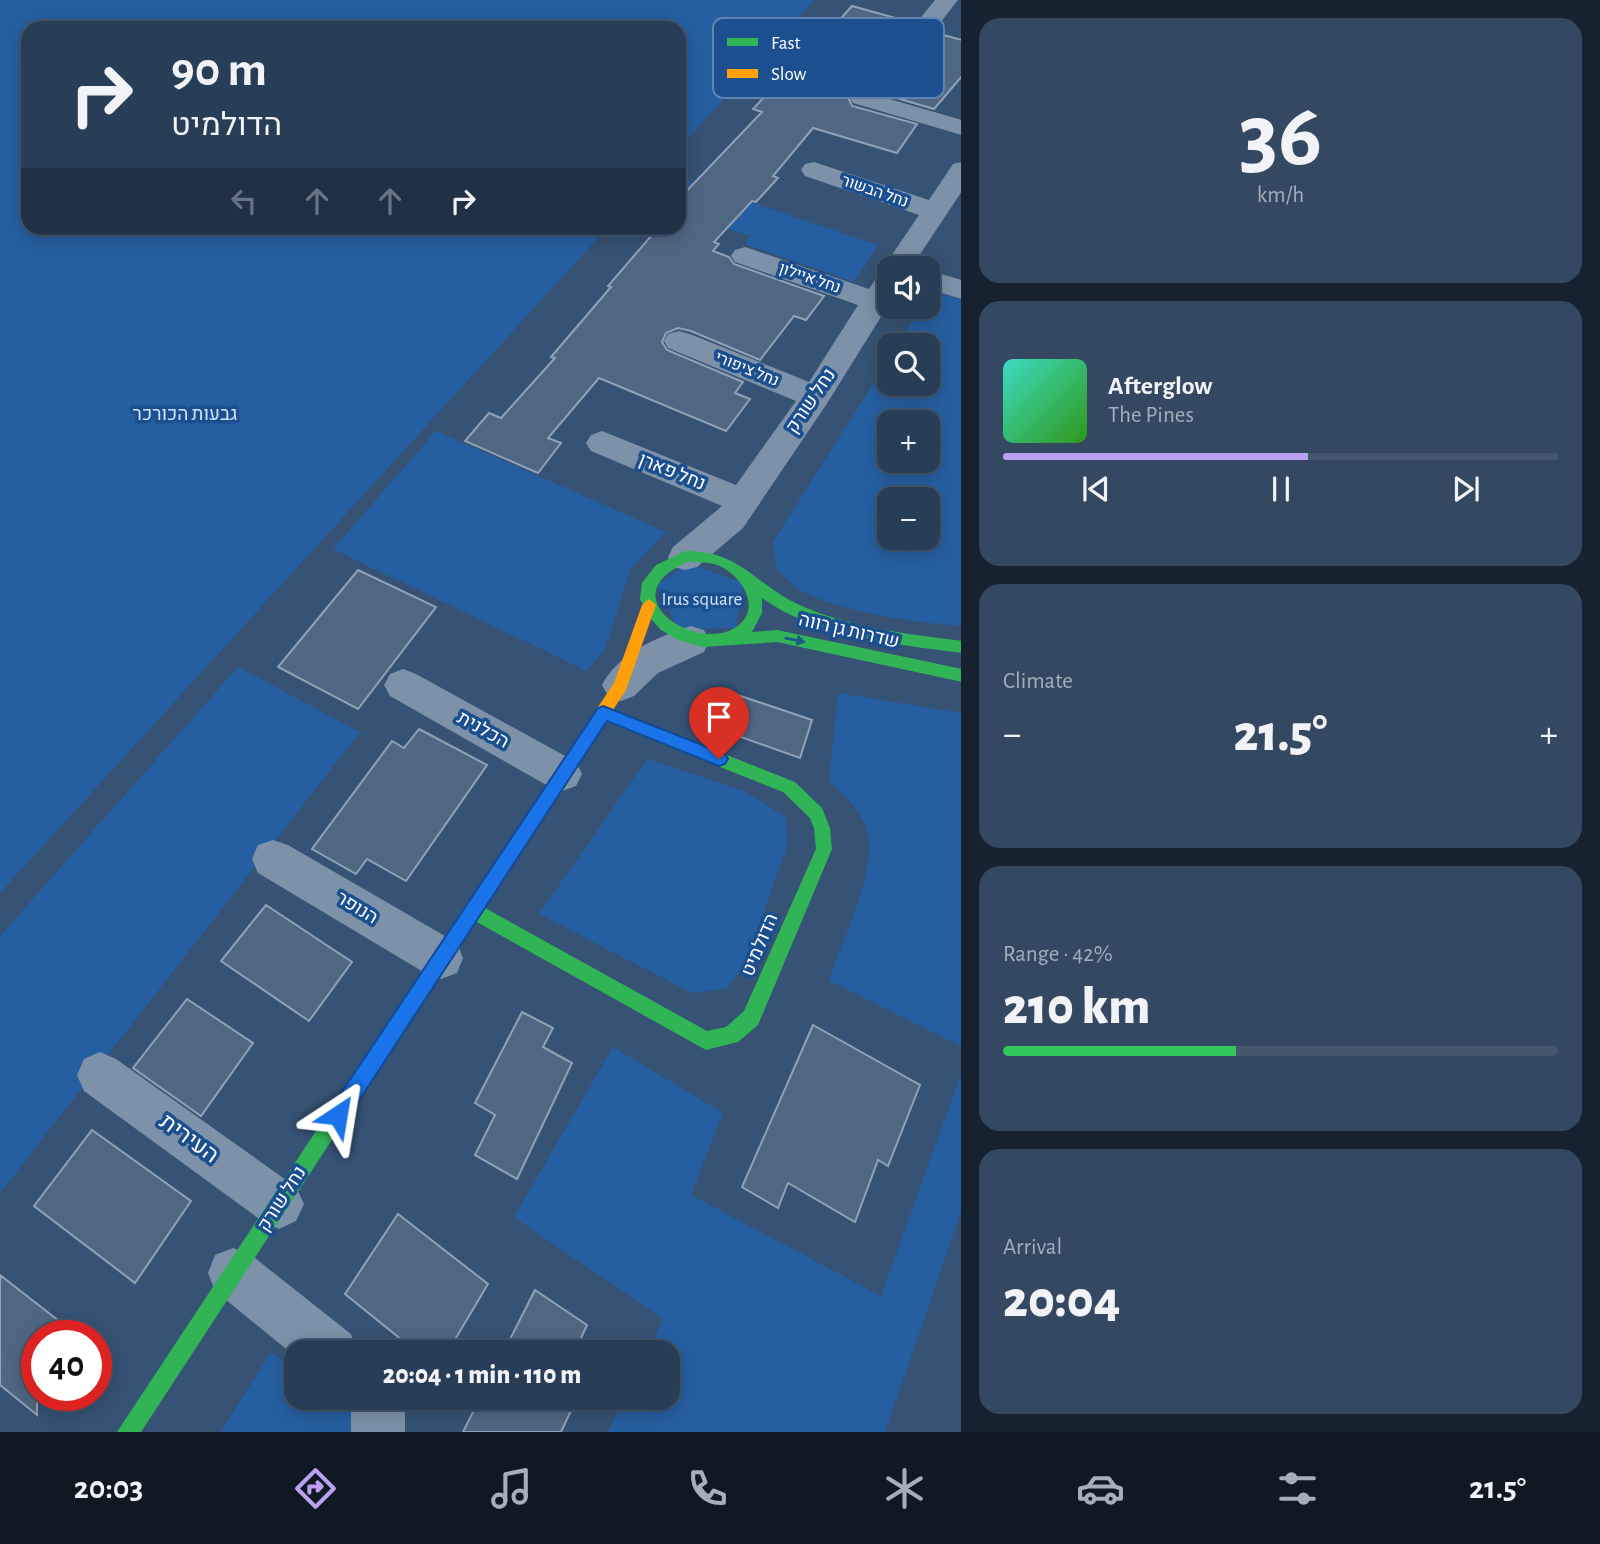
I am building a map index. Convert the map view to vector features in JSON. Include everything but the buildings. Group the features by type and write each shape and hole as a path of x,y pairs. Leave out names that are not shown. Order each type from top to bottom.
{"street":[{"path":"942,6 961,19"},
{"path":"862,98 961,128"},
{"name":"נחל הבשור","path":"814,170 935,211"},
{"path":"905,256 961,170"},
{"name":"נחל איילון","path":"745,256 877,290"},
{"path":"940,283 961,290"},
{"name":"נחל שורק","path":"685,557 737,510 815,397 877,299"},
{"name":"נחל ציפורי","path":"679,341 815,397"},
{"name":"נחל פארן","path":"602,443 737,510"},
{"path":"737,510 735,557 756,595 757,609 753,622 742,633 727,640 710,643 691,641 660,624 649,605 649,583 657,571 669,562 685,557 720,560 745,577"},
{"name":"שדרות גן רווה","path":"745,577 772,599 818,617 885,634 961,647"},
{"name":"נחל שורק","path":"612,699 649,605"},
{"name":"שדרות גן רווה","path":"727,640 777,636 961,676"},
{"name":"נחל שורק","path":"128,1432 612,699 645,662 691,641"},
{"name":"הכלנית","path":"403,685 562,774"},
{"name":"הדולמיט","path":"472,910 706,1041 732,1035 751,1018 824,849 823,824 810,802 789,787 612,699"},
{"name":"הנופר","path":"273,859 441,958"},
{"name":"העירית","path":"100,1075 279,1204"},
{"path":"233,1273 316,1340"},
{"path":"377,1410 378,1432"}],"green space":[{"name":"גבעות הכורכר","path":"0,0 814,0 798,18 713,18 713,98 725,98 686,140 686,21 21,21 21,235 601,235 0,893"},
{"path":"686,180 878,245 854,282 745,244 750,236 686,214"},
{"path":"940,293 961,300 961,626 880,615 838,605 799,589 777,570 773,542 877,378 877,396 940,396 940,333 905,333 914,319 940,319"},
{"path":"436,431 666,532 631,568 605,649 587,671 333,549"},
{"name":"Irus square","path":"688,563 743,583 736,628 678,629 657,585"},
{"path":"238,667 360,732 0,1193 0,936"},
{"path":"838,693 961,713 961,1046 829,980 860,895 869,843 861,817 849,800 829,781"},
{"path":"647,759 744,791 786,817 787,847 744,966 726,989 692,993 539,914"},
{"path":"613,1047 723,1113 691,1195 881,1296 961,1074 961,1212 885,1432 608,1432 619,1410 680,1410 680,1340 653,1340 663,1319 514,1217"},
{"path":"271,1352 284,1361 284,1410 347,1410 364,1423 358,1432 221,1432"}],"traffic: fast":[{"path":"685,557 722,561 741,573 748,582 756,603 755,613 751,623 742,632 723,640 703,641 684,636 667,626 654,613 648,599 649,583 661,569 685,557"},
{"path":"749,581 796,610 823,620 878,634 961,647"},
{"path":"727,640 777,636 961,676"},
{"path":"472,910 706,1041 731,1035 751,1018 824,849 822,828 816,813 789,787 603,713"},
{"path":"128,1432 472,911"}],"traffic: slow":[{"path":"472,911 621,685 649,605"}],"route":[{"path":"338,1115 603,713 719,759"}]}
